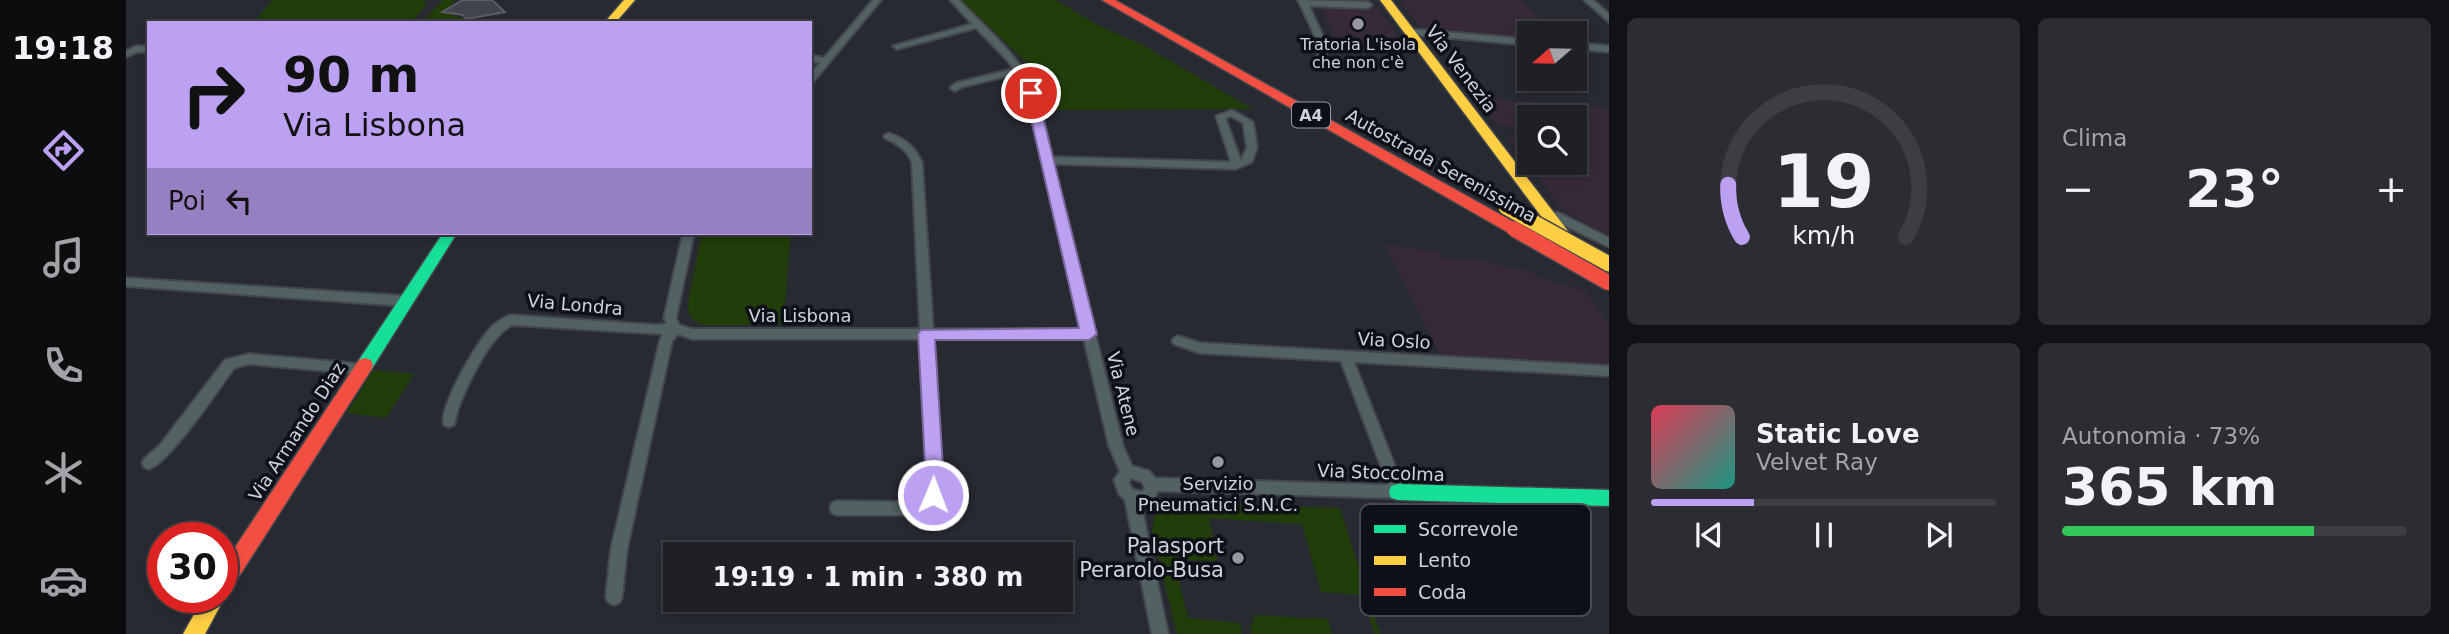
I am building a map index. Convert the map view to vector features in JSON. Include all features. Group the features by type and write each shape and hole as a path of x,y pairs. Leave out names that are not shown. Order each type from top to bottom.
{"main road":[{"path":"611,21 630,0"},
{"name":"Autostrada Serenissima","path":"1107,0 1609,283"},
{"name":"Autostrada Serenissima","path":"1132,0 1609,264"},
{"name":"Via Venezia","path":"1385,0 1609,296"},
{"name":"Via Armando Diaz","path":"238,560 449,235"},
{"name":"Via Stoccolma","path":"1398,492 1609,498"},
{"path":"193,634 205,613"}],"street":[{"path":"812,78 877,0"},
{"name":"Via Atene","path":"954,0 1019,70 1031,93 1116,446 1128,472 1123,476 1122,485 1132,497 1160,634"},
{"path":"1588,0 1609,19"},
{"path":"1321,57 1325,49 1303,2 1368,5"},
{"path":"897,46 979,25"},
{"path":"1409,32 1517,41"},
{"path":"1587,47 1609,50"},
{"path":"126,54 136,49 147,50"},
{"path":"812,58 826,61"},
{"path":"955,89 959,85 1019,70"},
{"path":"1047,160 1236,166 1247,162 1251,155 1248,122 1237,114 1225,113 1221,116 1221,122 1229,147 1238,160 1236,166"},
{"path":"837,508 916,509 925,505 933,495 935,483 916,157 901,142 889,136"},
{"path":"1549,216 1555,216 1609,243"},
{"path":"614,597 620,549 666,340 675,328 670,318 689,235"},
{"path":"126,282 405,301"},
{"name":"Via Londra","path":"449,421 450,411 489,339 504,321 656,330 675,328"},
{"name":"Via Lisbona","path":"675,328 692,334 1089,334"},
{"name":"Via Oslo","path":"1178,341 1200,348 1609,371"},
{"path":"1345,356 1398,492"},
{"path":"149,463 165,449 225,368 236,361 249,359 362,369"},
{"path":"1128,472 1141,473 1152,489 1147,496 1132,497"},
{"name":"Via Stoccolma","path":"1151,484 1398,492"}],"shaded area":[{"path":"1399,0 1521,0 1541,21 1517,21 1517,40 1424,31"},
{"path":"1321,7 1377,8 1404,44 1336,42"},
{"path":"1493,99 1563,105 1517,105 1517,135 1512,127 1498,126 1484,108 1499,108"},
{"path":"1587,107 1609,109 1609,238 1562,208 1536,175 1587,175"},
{"path":"1507,138 1517,138 1517,151"},
{"path":"1385,245 1439,252 1442,258 1468,258 1529,271 1538,277 1585,291 1609,324 1609,364 1440,355"}],"green space":[{"path":"273,0 427,0 423,4 427,5 412,21 255,21"},
{"path":"443,0 456,0 449,7 454,16 463,18 461,21 423,21"},
{"path":"961,0 1056,0 1101,27 1141,44 1253,109 1055,110 1045,80"},
{"path":"702,235 791,235 783,325 702,325 693,319 688,303"},
{"path":"373,370 414,374 386,418 347,413"},
{"path":"1170,503 1340,508 1360,571 1360,595 1321,592 1302,524 1209,518 1218,561 1174,560 1188,618 1240,623 1242,634 1177,634 1152,533 1155,514"},
{"path":"1253,615 1328,619 1332,634 1252,634 1250,624 1254,624"},
{"path":"1369,616 1374,616 1380,634 1375,634"}],"building":[{"path":"463,0 492,0 505,12 466,19 463,15 442,12"}],"traffic: fast":[{"path":"365,365 449,235"},
{"path":"1398,492 1609,498"}],"traffic: slow":[{"path":"611,21 630,0"},
{"path":"1385,0 1566,239"},
{"path":"1506,207 1609,264"},
{"path":"193,634 205,613"}],"traffic: jam":[{"path":"1107,0 1514,229"},
{"path":"1514,229 1609,283"},
{"path":"238,560 365,365"}],"place":[{"name":"Tratoria L'isola che non c'è","path":"1358,24"},
{"name":"Servizio Pneumatici S.N.C.","path":"1218,462"},
{"name":"Palasport Perarolo-Busa","path":"1238,558"}],"route":[{"path":"933,495 935,483 926,334 1089,334 1031,93"}]}
